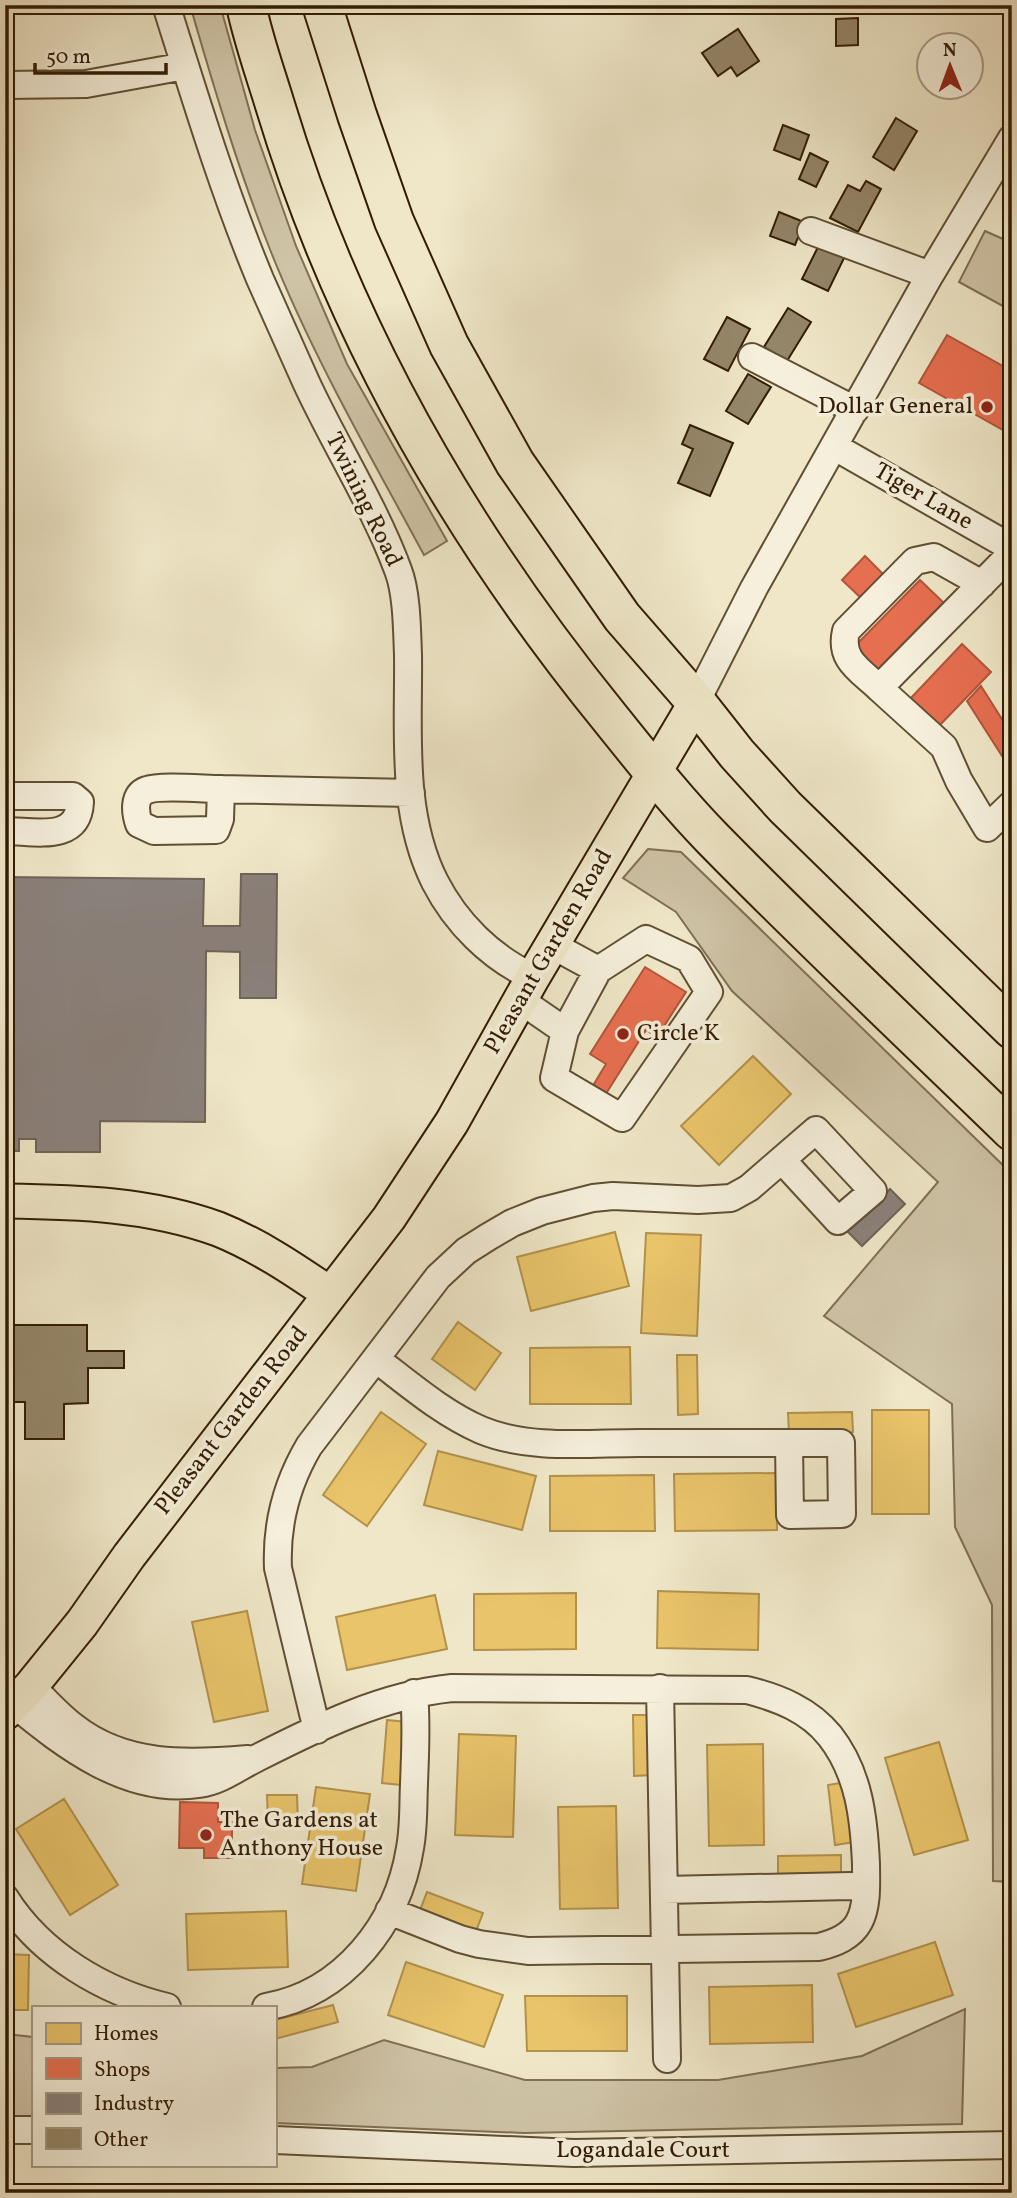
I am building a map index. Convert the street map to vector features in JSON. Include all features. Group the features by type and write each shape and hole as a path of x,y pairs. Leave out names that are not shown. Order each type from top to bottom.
{"highway":[{"path":"246,5 301,184 360,330 439,474 525,607 582,684 654,773 713,839 1012,1131"},
{"path":"322,5 356,115 394,221 449,345 515,463 622,617 737,754 785,807 1012,1029"}],"main road":[{"name":"Pleasant Garden Road","path":"17,1701 82,1623 129,1556 389,1218 452,1122 552,945 696,702"},
{"path":"5,1201 82,1202 169,1214 220,1230 280,1260 330,1294"}],"street":[{"name":"Twining Road","path":"166,5 219,170 260,278 324,421 399,572 407,627 411,793 423,852 436,883 463,924 490,951 514,969 527,989 565,1031"},
{"path":"5,85 86,84 186,66"},
{"name":"Pleasant Garden Road","path":"696,702 754,588 930,275 984,189 1012,138"},
{"path":"811,231 930,275"},
{"path":"752,357 855,410"},
{"name":"Tiger Lane","path":"835,446 1012,550"},
{"path":"879,688 1012,550"},
{"path":"982,584 934,557 915,561 846,631 843,646 848,658 944,747 958,781 986,828 1012,804"},
{"path":"221,789 411,793"},
{"path":"5,796 73,796 80,802 75,822 67,829 5,831"},
{"path":"646,939 689,959 709,992 622,1118 554,1078 565,1031 598,970 646,939"},
{"path":"552,945 598,970"},
{"path":"317,1730 279,1578 279,1526 289,1486 309,1446 438,1277 466,1251 512,1223 542,1211 593,1198 613,1196 698,1200 731,1198 749,1188 782,1160"},
{"path":"376,1359 436,1405 483,1431 510,1438 565,1443 789,1443"},
{"path":"17,1701 74,1727 109,1758 156,1761 179,1774 257,1758 385,1700 414,1693 452,1688 747,1690 785,1702 816,1722 840,1751 857,1789 864,1832 866,1888 860,1920 854,1930 833,1943 819,1947 552,1952 479,1944 389,1911"},
{"path":"660,1688 667,2059"},
{"path":"270,2006 300,1998 327,1984 366,1948 379,1931 399,1891 411,1846 417,1719 414,1693"},
{"path":"664,1890 850,1886 866,1888"},
{"path":"8,1906 52,1950 85,1975 139,2001 162,2006"},
{"path":"5,2130 32,2130"},
{"name":"Logandale Court","path":"276,2140 574,2153 1012,2145"}],"shaded area":[{"path":"190,5 220,5 255,130 296,246 347,364 447,541 424,555 343,405 287,291 238,161"},
{"path":"985,231 1012,243 1012,311 959,282"},
{"path":"648,849 681,852 1012,1174 1012,1882 993,1881 992,1605 955,1527 952,1404 824,1316 938,1182 732,991 676,912 623,878"},
{"path":"965,2009 962,2124 524,2133 276,2123 276,2068 312,2067 384,2040 525,2080 718,2080 862,2056"},
{"path":"5,2034 32,2037 32,2117 5,2117"}],"building: Homes":[{"path":"753,1056 791,1094 719,1165 681,1126"},
{"path":"615,1232 629,1286 531,1311 517,1257"},
{"path":"646,1233 701,1235 697,1336 641,1333"},
{"path":"458,1322 501,1353 475,1390 432,1359"},
{"path":"630,1347 631,1404 530,1404 530,1348"},
{"path":"677,1355 697,1355 698,1414 678,1415"},
{"path":"872,1410 929,1410 929,1514 872,1514"},
{"path":"381,1412 426,1444 367,1526 323,1495"},
{"path":"852,1412 853,1432 789,1433 788,1413"},
{"path":"438,1451 536,1476 522,1530 424,1505"},
{"path":"776,1473 777,1530 675,1531 674,1474"},
{"path":"654,1475 655,1531 550,1531 550,1476"},
{"path":"658,1591 759,1594 758,1650 657,1648"},
{"path":"576,1593 576,1649 474,1650 474,1594"},
{"path":"435,1595 447,1649 347,1670 336,1617"},
{"path":"247,1611 268,1711 214,1722 192,1622"},
{"path":"633,1715 652,1715 653,1775 634,1776"},
{"path":"387,1720 407,1722 401,1785 382,1783"},
{"path":"459,1734 516,1736 513,1837 455,1835"},
{"path":"939,1742 968,1840 914,1855 885,1758"},
{"path":"763,1744 764,1845 709,1846 707,1745"},
{"path":"847,1782 855,1842 835,1845 828,1785"},
{"path":"316,1787 370,1794 356,1891 302,1884"},
{"path":"267,1795 297,1795 298,1825 268,1825"},
{"path":"64,1799 118,1885 70,1915 16,1829"},
{"path":"616,1806 618,1908 560,1909 558,1807"},
{"path":"841,1855 841,1873 778,1874 778,1856"},
{"path":"427,1892 483,1913 476,1931 420,1910"},
{"path":"286,1911 288,1967 188,1970 186,1914"},
{"path":"935,1942 953,1995 856,2027 838,1974"},
{"path":"5,1954 29,1955 28,2010 5,2010"},
{"path":"406,1962 503,1995 484,2047 388,2015"},
{"path":"812,1985 813,2042 710,2044 709,1987"},
{"path":"525,1996 627,1996 627,2051 527,2051"},
{"path":"333,2005 338,2022 276,2039 276,2020"}],"building: Shops":[{"name":"Dollar General","path":"947,335 1012,371 1010,434 919,383"},
{"path":"865,556 883,574 861,598 842,580"},
{"path":"920,580 945,604 877,673 852,649"},
{"path":"962,644 991,672 938,727 909,700"},
{"path":"981,686 1012,735 1012,746 1002,756 967,701"},
{"name":"Circle K","path":"645,967 686,992 657,1037 646,1030 604,1097 591,1089 606,1064 590,1054"},
{"name":"The Gardens at Anthony House","path":"180,1802 218,1803 218,1822 232,1822 232,1858 204,1858 204,1848 179,1848"}],"building: Industry":[{"path":"241,874 277,874 276,998 240,998 240,952 206,951 205,1122 100,1121 100,1152 36,1152 36,1139 19,1139 19,1151 5,1151 5,877 204,879 203,926 240,926"},
{"path":"890,1189 905,1204 862,1246 847,1231"}],"building: Other":[{"path":"858,18 858,45 836,46 836,19"},
{"path":"738,29 759,61 737,76 731,67 718,76 702,53"},
{"path":"896,118 917,131 894,170 873,157"},
{"path":"783,125 809,135 800,160 774,150"},
{"path":"810,153 828,162 816,187 799,179"},
{"path":"866,181 881,189 858,232 830,218 848,185 860,191"},
{"path":"779,212 804,222 795,245 770,236"},
{"path":"821,241 846,254 828,291 802,279"},
{"path":"788,308 811,322 787,361 764,347"},
{"path":"727,317 750,329 728,371 704,359"},
{"path":"748,374 771,387 748,424 726,411"},
{"path":"690,425 733,443 710,496 678,483 693,449 682,444"},
{"path":"5,1325 87,1325 87,1351 124,1351 124,1368 88,1368 88,1403 64,1404 64,1439 25,1439 25,1402 5,1402"}],"place":[{"name":"Dollar General","path":"987,407"},
{"name":"Circle K","path":"623,1034"},
{"name":"The Gardens at Anthony House","path":"206,1835"}]}
